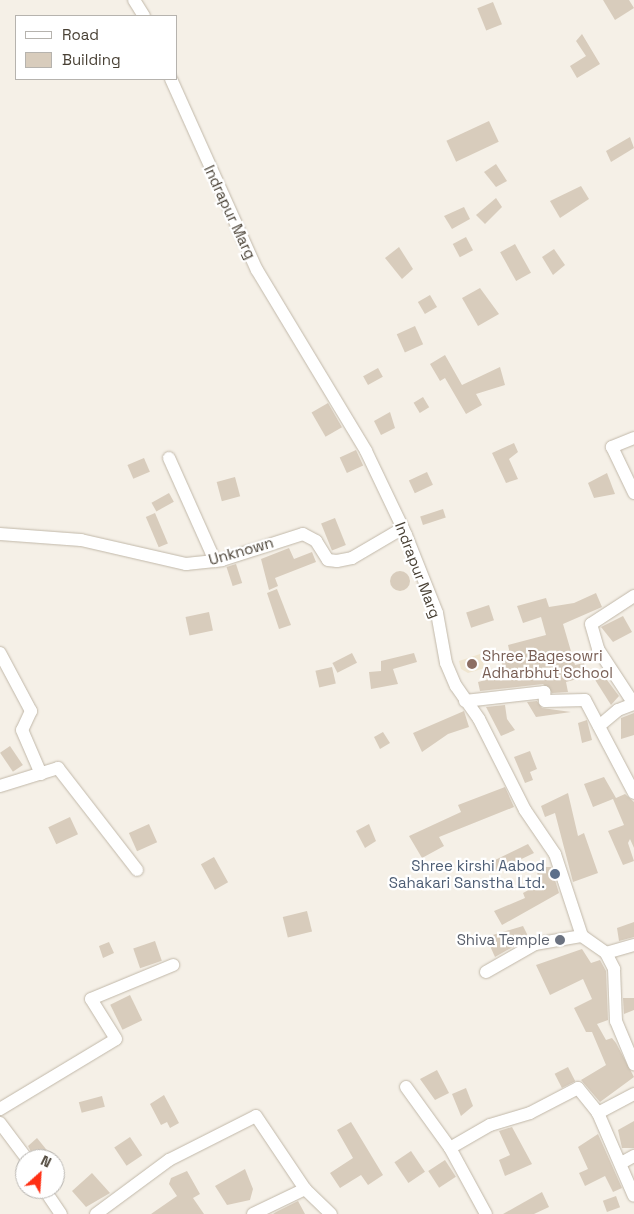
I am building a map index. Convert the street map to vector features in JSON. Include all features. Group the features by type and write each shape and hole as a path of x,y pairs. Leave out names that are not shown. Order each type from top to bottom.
{"street":[{"path":"134,0 143,15"},
{"name":"Indrapur Marg","path":"171,80 257,270 366,451 403,528 437,613 446,663 465,702 555,854 582,936"},
{"path":"634,438 612,447 634,493"},
{"path":"169,458 215,560"},
{"name":"Unknown","path":"0,534 81,540 186,564 215,560 303,534 316,541 328,560 337,561 352,558 403,528"},
{"path":"599,726 618,710 634,704 598,649 591,624 634,596"},
{"path":"0,653 31,711 22,730 41,774"},
{"path":"465,702 544,692 546,701 585,700 634,793"},
{"path":"0,786 58,768 74,784 97,822 115,837 137,870"},
{"path":"486,972 535,944 582,936 606,953 614,969 616,1021 634,1064"},
{"path":"606,953 634,945"},
{"path":"0,1109 116,1039 91,999 173,965"},
{"path":"406,1087 450,1148 486,1214"},
{"path":"450,1148 490,1125 530,1113 578,1088 598,1113 628,1159 634,1196"},
{"path":"598,1113 634,1094"},
{"path":"96,1214 169,1160 256,1116 305,1189 331,1214"},
{"path":"0,1122 20,1149"},
{"path":"253,1214 305,1189"},
{"path":"51,1199 61,1214"}],"shaded area":[{"name":"Shree Bagesowri Adharbhut School","path":"480,654 485,668 468,673 461,669 459,661"}],"building":[{"path":"603,0 629,0 634,8 615,20"},
{"path":"493,2 502,24 486,31 477,8"},
{"path":"582,34 600,64 577,78 570,66 586,56 576,41"},
{"path":"489,121 499,142 456,162 446,141"},
{"path":"630,137 634,148 611,162 606,151"},
{"path":"496,164 507,181 496,187 484,172"},
{"path":"581,186 589,199 560,218 550,201"},
{"path":"496,198 502,207 485,224 476,215"},
{"path":"464,207 470,219 452,229 444,216"},
{"path":"466,237 473,250 460,257 453,244"},
{"path":"515,244 531,273 516,281 500,252"},
{"path":"399,247 413,269 402,279 385,258"},
{"path":"554,249 565,265 553,275 542,257"},
{"path":"480,288 499,314 478,326 462,298"},
{"path":"430,295 437,307 425,314 418,302"},
{"path":"415,326 423,344 405,352 397,334"},
{"path":"445,355 462,385 500,367 505,385 476,394 482,405 466,414 445,378 440,381 430,364"},
{"path":"378,368 383,377 368,385 363,376"},
{"path":"423,397 429,407 420,413 414,403"},
{"path":"328,403 342,427 326,437 312,412"},
{"path":"390,412 395,428 381,435 374,421"},
{"path":"514,443 518,452 509,459 518,479 506,483 492,453"},
{"path":"356,450 363,465 347,473 340,458"},
{"path":"144,458 150,472 133,479 127,465"},
{"path":"427,472 433,485 415,493 409,480"},
{"path":"607,473 615,494 594,498 588,483"},
{"path":"235,477 240,496 222,501 217,482"},
{"path":"169,493 174,502 156,511 152,503"},
{"path":"443,509 446,518 423,525 420,516"},
{"path":"155,513 168,543 159,547 146,517"},
{"path":"335,518 346,545 332,551 321,524"},
{"path":"289,548 294,559 312,552 316,562 275,578 278,586 269,590 261,559"},
{"path":"236,564 242,583 233,586 226,567"},
{"path":"400,571 407,574 410,581 407,588 400,591 393,588 390,581 393,574"},
{"path":"277,589 291,625 279,629 267,593"},
{"path":"596,593 602,607 563,624 575,665 584,663 588,676 566,682 568,692 552,693 543,684 480,691 478,682 505,675 500,657 510,654 508,645 546,635 541,617 523,623 517,606 546,598 549,607 574,603"},
{"path":"489,605 494,620 471,628 466,612"},
{"path":"209,612 213,631 189,636 186,617"},
{"path":"623,616 632,632 613,642 601,627"},
{"path":"352,653 357,663 337,673 332,663"},
{"path":"414,653 417,662 393,669 398,684 371,689 369,672 381,671 381,661"},
{"path":"332,667 336,684 319,687 315,671"},
{"path":"601,672 619,696 611,705 592,675"},
{"path":"537,701 542,708 571,712 536,717 527,702"},
{"path":"505,705 507,719 515,730 501,736 486,707"},
{"path":"464,711 469,727 448,734 422,752 413,733"},
{"path":"634,713 634,735 621,739 621,718"},
{"path":"587,720 592,740 582,743 578,723"},
{"path":"383,732 390,743 380,749 374,737"},
{"path":"10,746 23,765 13,772 0,753"},
{"path":"530,751 537,769 530,772 533,780 525,783 514,757"},
{"path":"604,777 616,798 625,794 634,802 634,848 630,839 628,843 634,861 623,865 608,831 624,825 613,799 593,807 584,784"},
{"path":"505,787 514,807 439,837 444,846 422,858 409,836 461,812 458,805"},
{"path":"568,793 578,836 584,833 598,873 573,882 555,813 545,817 541,806"},
{"path":"70,817 78,834 56,844 48,827"},
{"path":"149,824 157,842 137,851 129,833"},
{"path":"369,824 376,841 365,848 356,831"},
{"path":"528,844 534,853 490,874 491,862"},
{"path":"214,857 228,882 215,890 201,864"},
{"path":"537,867 551,867 559,893 502,925 494,911 525,898 523,893 538,885"},
{"path":"307,911 312,931 288,937 283,917"},
{"path":"634,922 634,937 619,941 617,928"},
{"path":"523,926 529,938 495,957 486,937"},
{"path":"155,941 162,961 140,968 133,948"},
{"path":"109,942 114,953 103,958 99,946"},
{"path":"582,949 591,963 600,960 606,971 608,1020 597,1024 606,1040 612,1038 616,1043 634,1077 600,1102 581,1080 606,1065 592,1032 586,1032 574,1008 592,999 583,979 550,995 536,965"},
{"path":"130,995 142,1020 123,1030 110,1005"},
{"path":"623,998 634,998 634,1010 624,1014"},
{"path":"568,1067 575,1081 562,1088 555,1074"},
{"path":"437,1070 449,1093 435,1100 420,1079"},
{"path":"466,1088 473,1106 461,1116 452,1094"},
{"path":"164,1095 179,1123 170,1128 167,1122 161,1125 150,1104"},
{"path":"102,1096 105,1107 82,1113 79,1102"},
{"path":"634,1121 634,1148 622,1148 618,1130"},
{"path":"351,1122 383,1175 368,1185 361,1175 340,1188 330,1173 353,1158 337,1130"},
{"path":"512,1127 532,1164 505,1176 499,1160 510,1155 499,1131"},
{"path":"598,1134 622,1188 613,1192 605,1176 585,1186 579,1173 588,1169 578,1147"},
{"path":"130,1137 142,1155 127,1166 114,1148"},
{"path":"37,1138 46,1149 30,1149 28,1146"},
{"path":"411,1151 425,1172 408,1183 394,1162"},
{"path":"445,1160 456,1177 439,1188 428,1171"},
{"path":"245,1169 253,1189 250,1200 227,1205 215,1186"},
{"path":"187,1171 200,1194 193,1198 204,1214 151,1214 177,1196 169,1184 171,1178"},
{"path":"92,1173 110,1193 86,1207 72,1191"},
{"path":"542,1192 549,1207 534,1214 503,1214"},
{"path":"616,1196 620,1207 607,1212 603,1201"},
{"path":"298,1201 305,1214 273,1214 276,1212"}],"place":[{"name":"Shree Bagesowri Adharbhut School","path":"472,664"},
{"name":"Shree kirshi Aabod Sahakari Sanstha Ltd.","path":"555,874"},
{"name":"Shiva Temple","path":"560,940"}]}
